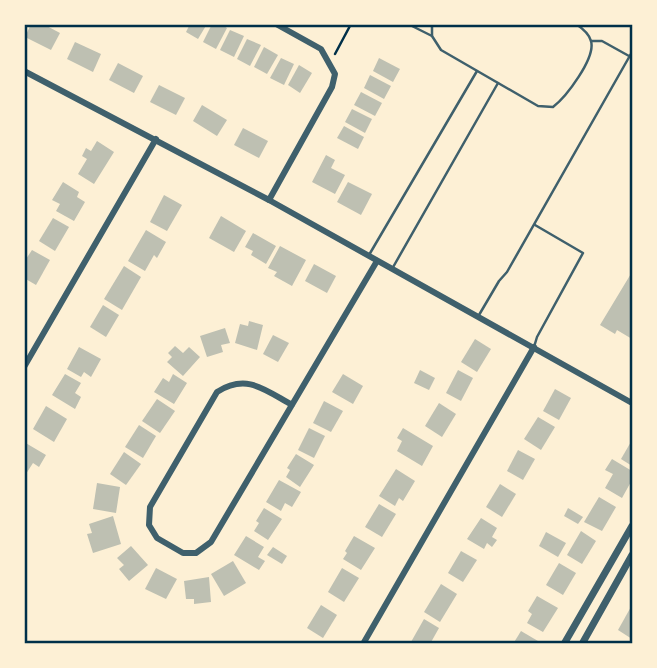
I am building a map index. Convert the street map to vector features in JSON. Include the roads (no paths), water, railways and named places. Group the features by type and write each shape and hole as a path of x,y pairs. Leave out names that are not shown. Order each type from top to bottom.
{"street":[{"path":"269,200 332,87 335,74 321,49 276,24"},
{"path":"24,71 269,200 632,403"},
{"path":"24,367 156,139"},
{"path":"292,405 251,383 230,383 216,392 150,507 149,525 157,538 183,553 196,553 211,542 292,405 377,261"},
{"path":"363,643 534,347"},
{"path":"564,643 632,526"},
{"path":"582,643 632,555"}],"lane":[{"path":"408,24 432,36 441,50 538,106 553,107 565,97 590,55 592,41 584,29 576,24"},
{"path":"432,24 432,36"},
{"path":"592,41 608,43 630,57"},
{"path":"479,316 535,225 632,52"},
{"path":"369,256 477,71"},
{"path":"392,269 498,83"},
{"path":"534,347 583,253 535,225"}]}
